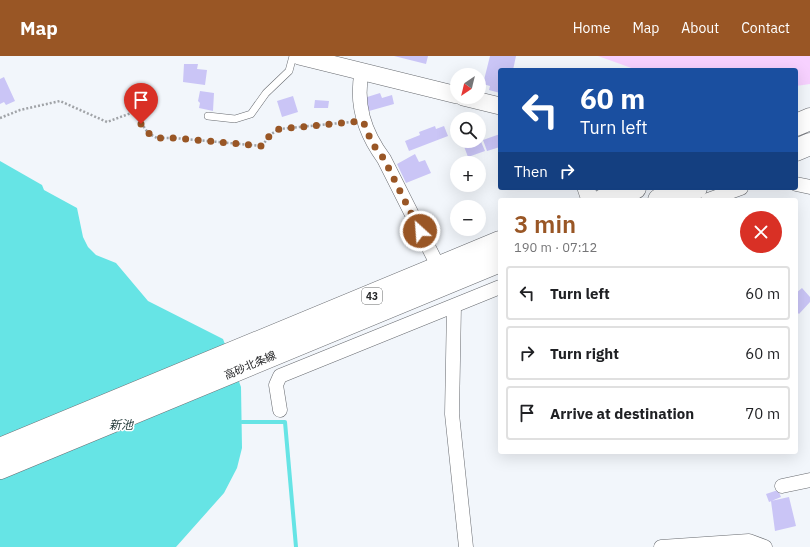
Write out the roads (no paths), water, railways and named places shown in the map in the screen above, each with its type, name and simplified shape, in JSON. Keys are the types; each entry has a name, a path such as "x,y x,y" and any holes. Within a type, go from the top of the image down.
{"main road":[{"path":"798,124 810,119"},
{"path":"798,149 810,144"},
{"path":"608,198 630,190"},
{"path":"665,198 690,190"},
{"name":"高砂北条線","path":"0,468 248,357 438,268 498,243"},
{"name":"高砂北条線","path":"0,450 498,262"}],"street":[{"path":"299,56 450,93"},
{"path":"362,71 358,94 363,121 372,143 384,159 438,268"},
{"path":"486,103 498,106"},
{"path":"798,184 810,187"},
{"path":"714,198 736,190"},
{"path":"280,410 276,385 280,376 498,288"},
{"path":"454,306 452,414 466,547"},
{"path":"782,486 810,480"},
{"path":"661,547 749,541 765,547"}],"lane":[{"path":"208,116 235,119 251,114 266,93 289,71 293,56"}],"water":[{"name":"新池","path":"0,161 42,185 44,190 77,208 83,237 88,247 96,255 116,263 148,301 223,339 241,387 242,448 237,468 224,493 176,547 0,547"}],"waterway":[{"path":"242,422 285,422 296,547"}]}
